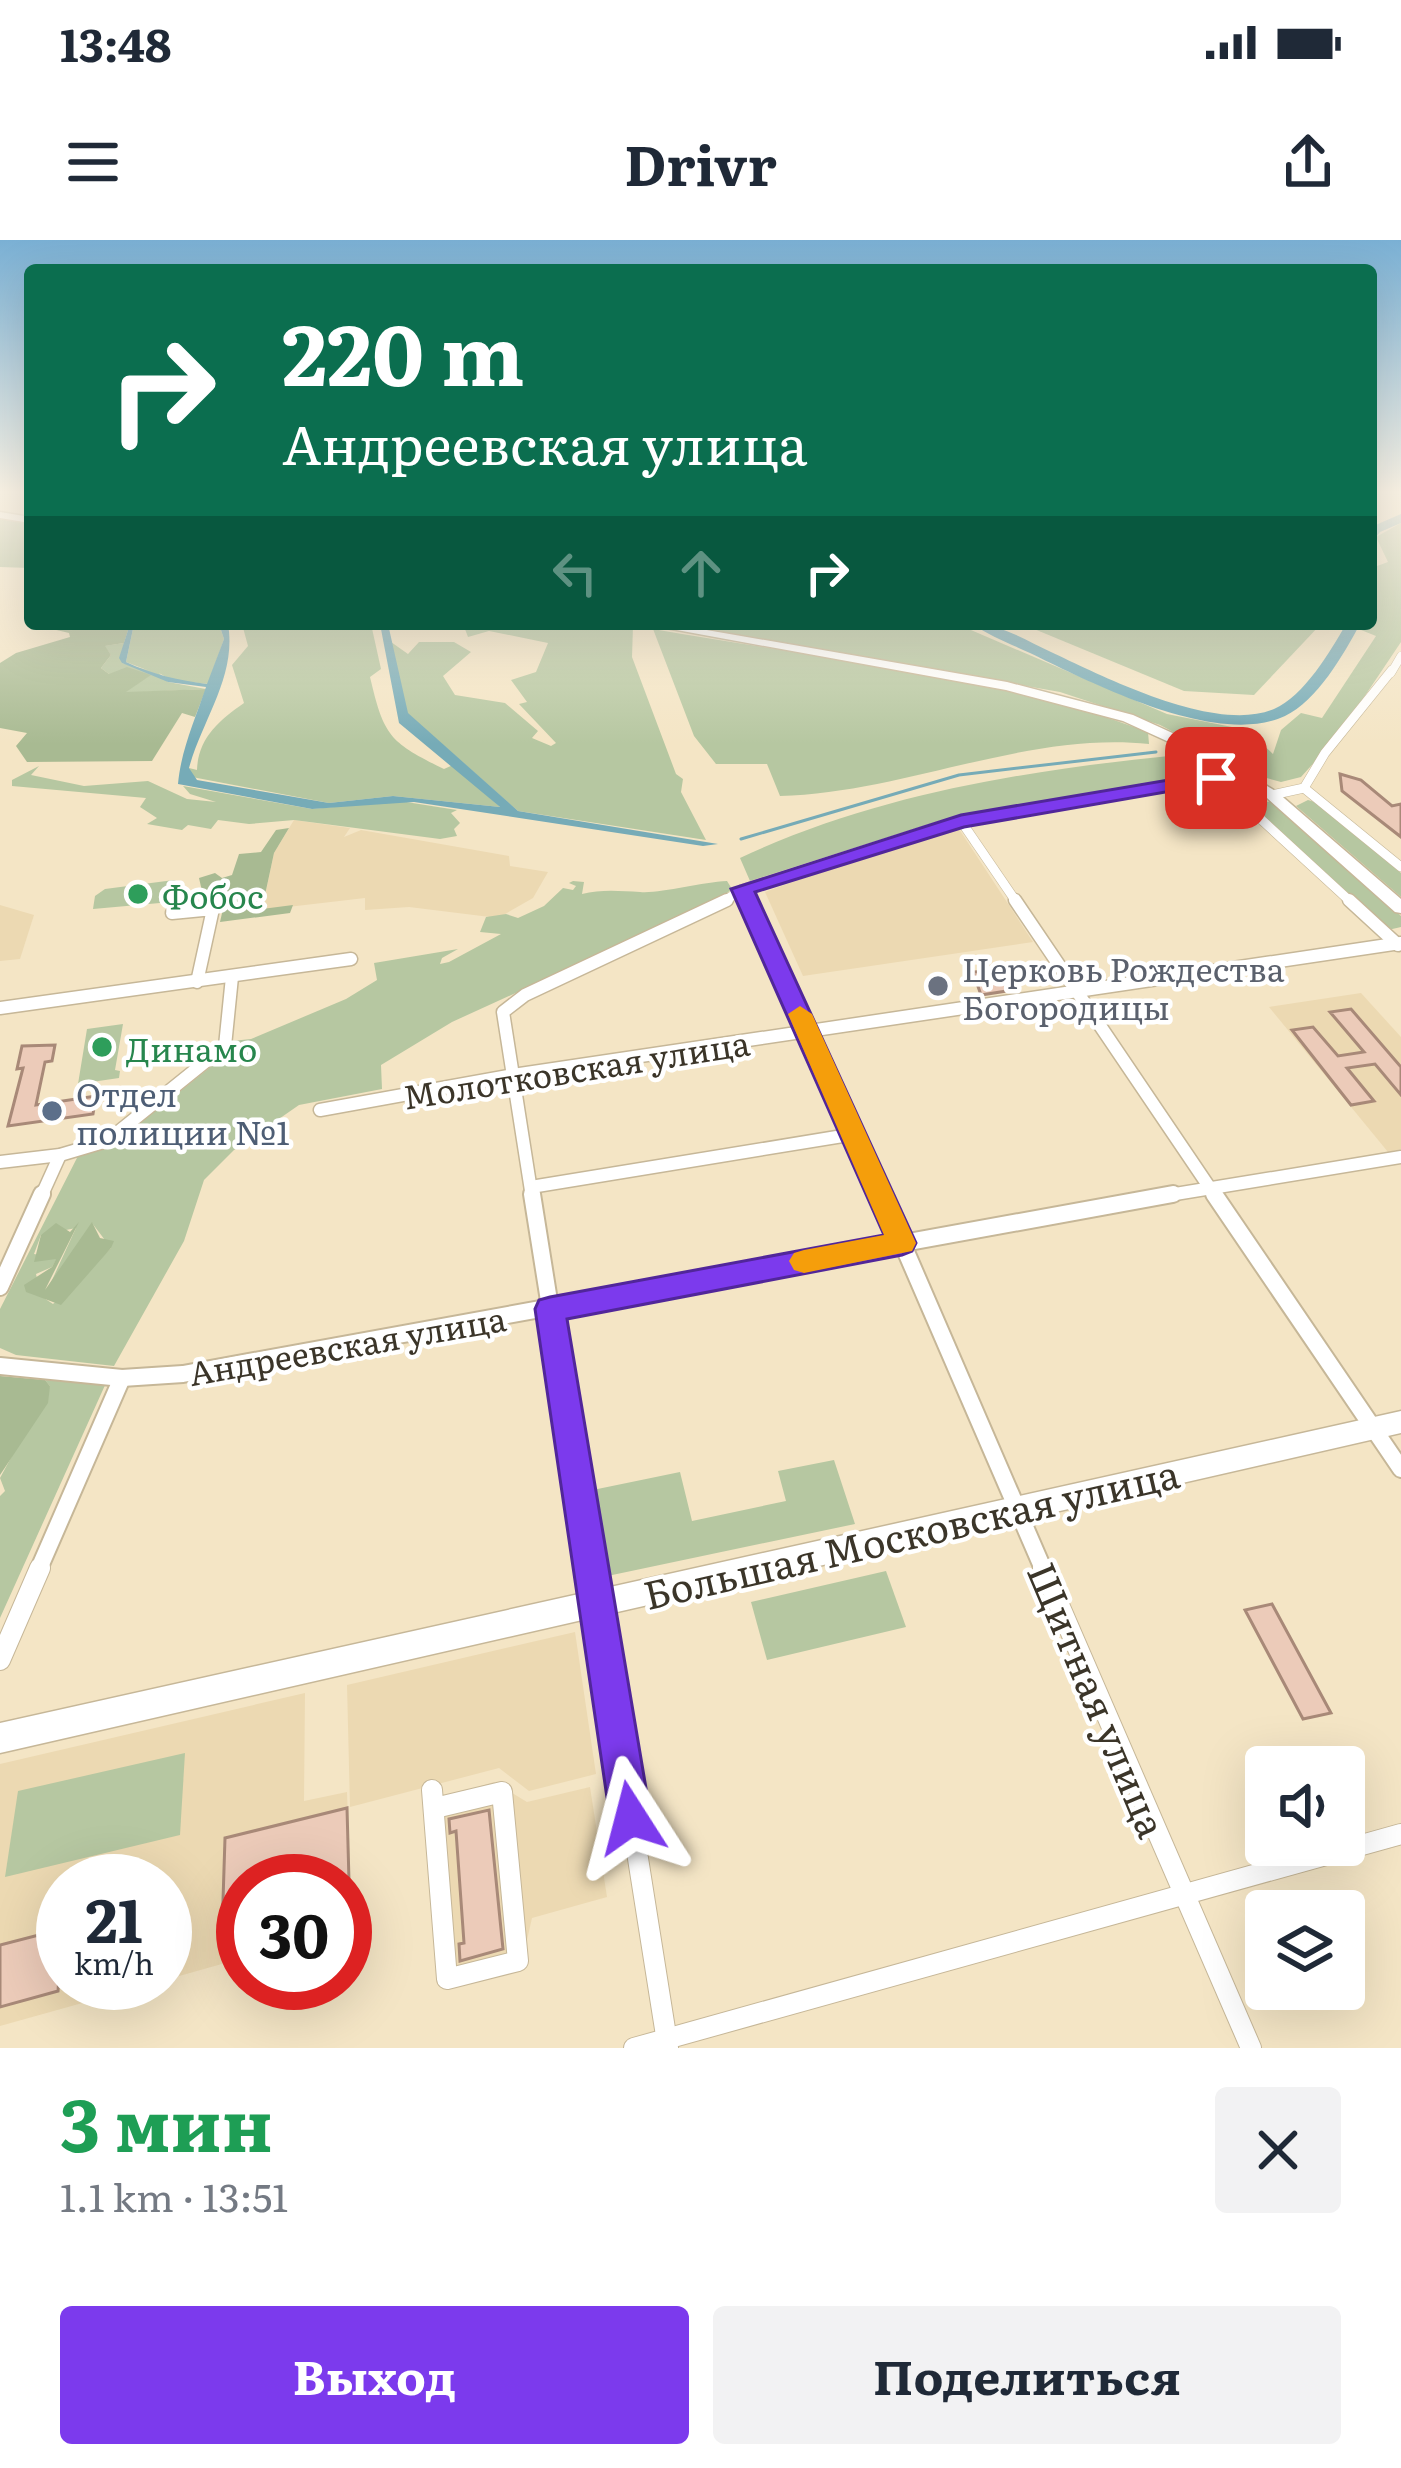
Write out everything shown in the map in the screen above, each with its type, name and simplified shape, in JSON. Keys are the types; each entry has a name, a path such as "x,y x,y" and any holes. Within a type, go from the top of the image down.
{"main road":[{"path":"683,630 1056,697 1154,729 1242,774 1272,795 1401,908"},
{"name":"Большая Московская улица","path":"0,1738 1387,1425"}],"street":[{"path":"1304,788 1315,766 1383,689 1401,656"},
{"path":"667,2043 503,1012 526,995 724,902 742,889 961,821 1242,774"},
{"path":"1216,778 1400,945"},
{"path":"1272,795 1304,788"},
{"path":"1304,788 1401,867"},
{"path":"961,821 1210,1187 1387,1425 1401,1469"},
{"name":"Щитная улица","path":"742,889 855,1134 1251,2048"},
{"path":"172,913 213,909 196,982"},
{"name":"Молотковская улица","path":"320,1110 513,1075 1400,945"},
{"path":"0,1008 351,959"},
{"path":"0,1162 63,1154 127,1129 216,1057 227,1039 232,977"},
{"path":"530,1187 855,1134"},
{"path":"0,1287 63,1154"},
{"name":"Андреевская улица","path":"0,1366 122,1378 183,1373 1210,1187 1401,1157"},
{"path":"0,1660 122,1378"},
{"path":"502,1792 518,1961 446,1978 433,1799 502,1792"},
{"path":"634,2048 667,2043 1401,1834"}],"shaded area":[{"path":"294,820 350,828 344,837 361,830 509,856 510,866 548,872 533,898 498,918 409,907 365,910 365,898 262,910 274,853"},
{"path":"959,829 1033,942 803,976 765,892 929,833"},
{"path":"0,905 34,915 20,959 0,961"},
{"path":"1361,993 1401,1037 1401,1149 1388,1152 1269,1007"},
{"path":"575,1632 596,1774 529,1791 499,1768 350,1807 347,1685"},
{"path":"305,1693 304,1801 347,1792 349,1854 216,1854 216,1966 192,1972 192,1854 36,1854 36,2010 57,2010 0,2026 0,1764"},
{"path":"494,1782 527,1802 590,1787 607,1897 532,1918 522,1962 445,1982 431,1801"}],"green space":[{"path":"1377,575 1401,575 1401,642 1338,736 1301,777 1281,782 1256,775 1160,725 1060,692 709,630 971,630 1167,714 1247,730 1273,754 1281,730 1301,713 1322,718 1376,636 1361,630 1377,630"},
{"path":"56,630 128,630 124,643 105,646 111,655 101,668 109,674 127,667 151,675 126,692 206,689 195,717 182,713 152,761 27,762 16,746 27,733 0,728 0,663 16,653 70,637"},
{"path":"133,630 221,630 224,639 208,684 171,680 159,673 168,682 206,689 123,693 150,675 109,674 101,668 111,655 104,646 124,643 122,663 147,670 126,662"},
{"path":"244,630 372,630 381,669 370,677 392,735 411,752 444,769 453,765 500,807 393,796 329,803 192,777 189,768 197,770 211,732 244,703 232,665 248,646"},
{"path":"465,630 633,630 632,657 676,774 683,779 681,792 706,840 518,811 407,713 391,642 408,654 419,642 454,642 471,652 443,676 455,695 505,703 538,731 532,738 551,746 556,743 519,704 527,702 511,680 536,672 548,643 489,631 468,637"},
{"path":"653,630 904,669 1028,695 1148,732 1149,744 1057,746 873,785 780,796 767,764 716,764 694,736"},
{"path":"1037,630 1315,630 1254,695 1184,691"},
{"path":"1190,756 1209,772 939,821 750,881 740,858 843,818 950,789"},
{"path":"39,766 31,775 84,786 148,781 187,799 216,802 190,794 183,786 312,809 400,801 457,810 451,813 460,823 454,829 457,836 440,839 294,820 249,824 218,820 211,829 188,825 182,830 147,824 157,818 140,807 146,798 12,786 12,780"},
{"path":"1308,800 1318,803 1401,873 1401,897 1296,806"},
{"path":"1255,801 1274,802 1401,916 1401,927 1388,930 1253,806"},
{"path":"289,828 274,853 262,909 293,905 290,913 220,922 225,900 204,900 199,878 232,875 239,854 261,852 276,830"},
{"path":"727,881 732,889 717,901 452,1022 381,1065 382,1089 299,1105 234,1150 204,1180 184,1241 114,1366 16,1355 0,1348 0,1309 79,1154 125,1135 228,1053 232,1041 251,1039 346,999 377,980 374,963 458,949 440,964 449,962 501,934 480,932 486,917 506,914 518,918 544,906 563,888 573,890 576,886 569,883 584,882 582,894 648,892","holes":["92,1223 111,1248 53,1304 41,1296 36,1274 52,1267 57,1258 34,1254 41,1235 76,1228 47,1291"]},
{"name":"Фобос","path":"181,883 180,896 171,902 93,909 95,896 105,889"},
{"name":"Динамо","path":"123,1024 115,1070 120,1071 119,1078 78,1084 87,1029"},
{"path":"79,1222 45,1290 92,1222 100,1238 114,1241 111,1248 61,1305 26,1292 24,1285 52,1267 56,1259 34,1262 41,1235 56,1223 70,1232"},
{"path":"0,1376 45,1380 50,1386 48,1403 0,1475"},
{"path":"45,1380 106,1383 0,1618 0,1496 5,1491 0,1478 50,1386"},
{"path":"834,1460 855,1524 598,1578 583,1492 680,1472 692,1521 786,1501 778,1471"},
{"path":"886,1571 906,1627 767,1660 751,1602"},
{"path":"185,1753 180,1835 101,1854 36,1854 36,1870 5,1877 18,1791"}],"water":[{"path":"128,630 133,630 126,662 207,684 224,639 221,630 228,630 223,680 189,768 197,780 329,803 393,796 500,807 399,723 381,630 389,630 408,713 518,811 718,844 703,846 414,802 312,809 178,784 206,687 168,682 122,663 119,658"}],"building":[{"path":"1340,774 1361,780 1392,806 1401,804 1401,837 1342,791"},
{"path":"1006,971 1013,990 981,995 973,972"},
{"path":"1351,1009 1401,1067 1401,1095 1375,1064 1347,1068 1374,1101 1351,1105 1292,1030 1313,1027 1338,1056 1364,1052 1330,1012"},
{"path":"55,1045 52,1061 45,1062 36,1105 96,1096 93,1114 8,1126 23,1068 17,1069 22,1046"},
{"path":"1272,1604 1331,1713 1303,1719 1245,1610"},
{"path":"347,1808 348,1854 224,1854 225,1838"},
{"path":"489,1810 503,1949 460,1961 459,1944 464,1943 456,1831 450,1833 449,1819"},
{"path":"36,1936 36,1997 0,2007 0,1945"}],"waterway":[{"path":"993,630 1170,706 1247,720 1277,714 1297,699 1349,630"},
{"path":"741,839 959,775 1156,752"}],"slow traffic":[{"path":"800,1014 902,1243 804,1261"}],"place":[{"name":"Фобос","path":"138,894"},
{"name":"Церковь Рождества Богородицы","path":"938,986"},
{"name":"Динамо","path":"102,1047"},
{"name":"Отдел полиции №1","path":"52,1111"}],"route":[{"path":"631,1818 550,1309 902,1243 742,889 961,821 1216,778"}]}
